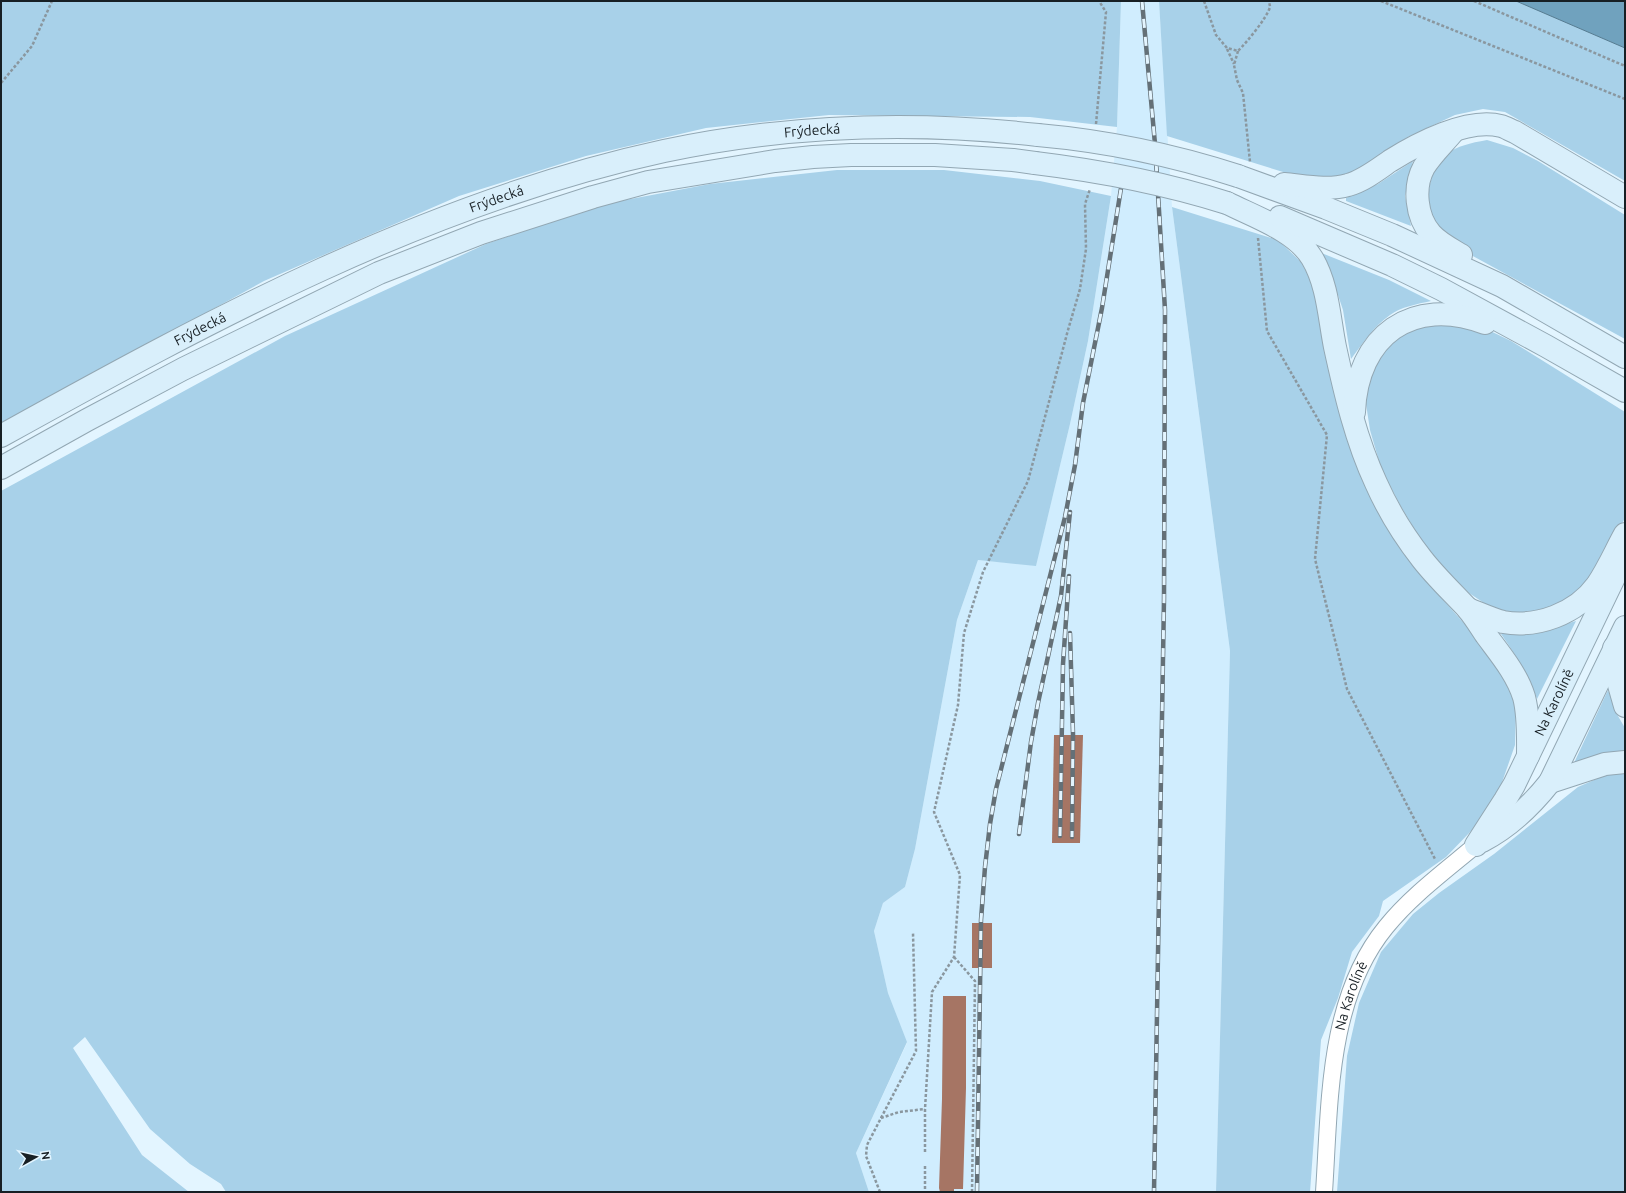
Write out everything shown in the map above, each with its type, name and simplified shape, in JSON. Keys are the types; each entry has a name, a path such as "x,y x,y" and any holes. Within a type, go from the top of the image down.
{"main road":[{"path":"1247,175 1308,187 1342,187 1364,178 1418,144 1454,131 1480,125 1500,126 1507,128 1625,197"},
{"name":"Frýdecká","path":"1,436 76,395 268,295 367,250 468,209 583,172 665,151 707,143 773,134 847,127 940,127 986,129 1124,146 1247,175"},
{"path":"1454,131 1428,162 1421,174 1418,190 1419,211 1424,224 1431,235 1475,265 1502,286"},
{"name":"Frýdecká","path":"1,468 87,420 184,369 379,272 481,233 593,197 648,182 768,162 813,157 851,155 935,155 1013,160 1127,176 1179,189 1236,206"},
{"path":"1247,175 1392,235 1502,286 1625,357"},
{"path":"1236,206 1280,216 1392,265 1441,289 1546,346 1620,389"},
{"path":"1236,206 1294,238 1306,249 1314,262 1326,296 1341,372 1356,426 1375,481 1401,530 1434,574 1468,609 1506,662 1521,688 1526,710 1528,756"},
{"path":"1356,426 1354,411 1358,387 1368,358 1375,347 1389,332 1410,319 1434,314 1458,315 1475,319 1515,336 1546,346"},
{"path":"1468,609 1493,619 1513,623 1534,622 1562,613 1581,601 1598,584 1625,534"},
{"name":"Na Karolíně","path":"1476,845 1505,800 1528,756 1625,556"},
{"name":"Na Karolíně","path":"1476,845 1499,832 1516,818 1539,796 1550,782 1625,627"},
{"path":"1614,648 1619,685 1625,706"},
{"path":"1550,782 1605,764 1625,762"}],"street":[{"name":"Na Karolíně","path":"1324,1192 1334,1054 1351,989 1367,955 1386,926 1412,899 1476,845"}],"path":[{"path":"1,83 32,46 52,1"},
{"path":"1096,127 1106,12 1099,1"},
{"path":"1204,1 1216,35 1227,48 1234,65 1237,80 1243,93 1247,175"},
{"path":"1234,65 1238,51 1263,20 1270,7 1269,1"},
{"path":"1380,1 1625,99"},
{"path":"1474,1 1625,66"},
{"path":"1227,48 1238,51"},
{"path":"925,1152 925,1108 932,992 954,957 960,875 934,812 958,704 964,633 983,572 1028,481 1080,289 1086,249 1085,204 1092,183"},
{"path":"1257,232 1267,331 1327,435 1315,560 1347,689 1442,873"},
{"path":"880,1192 866,1156 867,1145 916,1051 913,933"},
{"path":"954,957 975,981 972,1192"},
{"path":"881,1118 899,1112 925,1108"},
{"path":"925,1166 925,1192"}],"shaded area":[{"path":"1,1 1121,1 1117,127 1030,117 829,115 706,128 586,156 459,196 264,281 1,425"},
{"path":"1121,1 1159,1 1172,207 1230,651 1216,1192 869,1192 856,1153 907,1043 888,993 874,931 883,903 905,887 915,849 957,620 978,560 1036,565 1070,424 1088,341 1111,196 1117,127"},
{"path":"1159,1 1516,1 1625,48 1625,181 1505,112 1483,109 1455,115 1408,137 1367,168 1331,181 1293,175 1167,136"},
{"path":"1516,1 1625,1 1625,48"},
{"path":"1487,140 1513,148 1538,161 1625,215 1625,339 1449,243 1436,226 1429,209 1428,193 1436,167 1448,153 1455,149 1464,145"},
{"path":"1413,161 1405,196 1411,226 1346,201 1346,198 1378,184"},
{"path":"837,170 944,170 1040,181 1111,196 1088,341 1036,566 978,560 957,620 915,849 905,887 883,903 874,931 888,993 907,1042 856,1153 869,1192 226,1192 221,1184 190,1164 150,1129 85,1037 73,1048 142,1155 189,1192 1,1192 1,491 285,336 486,244 599,205 710,184"},
{"path":"1172,207 1278,240 1301,262 1316,291 1377,509 1427,582 1480,641 1505,675 1516,707 1515,745 1499,791 1472,830 1446,857 1383,901 1379,916 1352,952 1338,998 1321,1040 1310,1192 1216,1192 1230,651"},
{"path":"1319,252 1389,280 1431,301 1404,308 1394,312 1384,319 1364,341 1351,359 1343,310"},
{"path":"1424,322 1480,326 1511,341 1625,412 1625,518 1591,582 1576,598 1533,614 1509,613 1490,607 1469,593 1444,568 1421,540 1400,505 1381,468 1370,430 1366,404 1368,380 1374,360 1396,337"},
{"path":"1576,621 1537,699 1521,665 1501,634 1539,630"},
{"path":"1608,690 1618,716 1625,728 1625,751 1596,756 1574,763"},
{"path":"1608,774 1625,774 1625,1192 1337,1192 1347,1056 1359,1003 1381,952 1413,914 1439,893 1494,854 1578,787"}],"building":[{"path":"1054,735 1083,735 1080,843 1052,843"},
{"path":"972,923 992,923 992,968 972,968"},
{"path":"943,996 966,996 966,1088 963,1189 954,1189 954,1192 940,1192 939,1188"}],"railway":[{"path":"1142,1 1155,144 1165,310 1164,599 1154,1192"},
{"path":"977,1192 981,920 990,824 996,789 1065,517 1075,465 1083,403 1102,308 1122,182"},
{"path":"1019,834 1031,742 1061,596 1070,512"},
{"path":"1060,836 1063,664 1069,576"},
{"path":"1070,633 1073,734 1072,837"}]}
